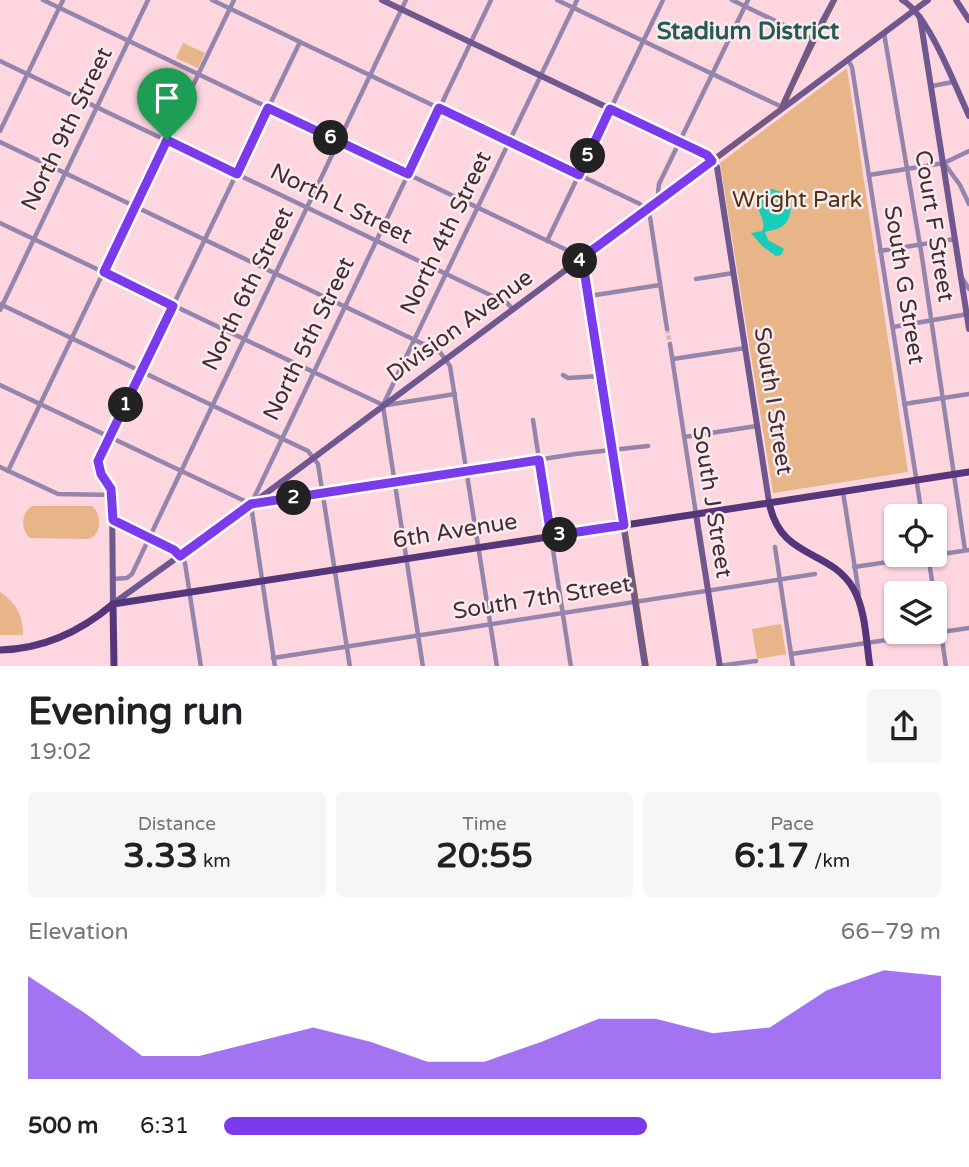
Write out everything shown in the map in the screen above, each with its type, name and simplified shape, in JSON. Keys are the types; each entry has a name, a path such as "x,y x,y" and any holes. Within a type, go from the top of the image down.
{"main road":[{"path":"382,0 707,155 712,161"},
{"path":"782,107 805,79 813,39 834,0"},
{"path":"902,0 915,9 920,17 969,116"},
{"name":"Division Avenue","path":"113,604 712,161 782,107 805,79 848,60 928,0"},
{"path":"956,0 969,20"},
{"path":"810,48 828,18 829,11"},
{"path":"920,17 969,329"},
{"path":"928,62 933,41"},
{"name":"South I Street","path":"712,161 717,167 774,522 784,536 846,579 856,593 861,608"},
{"path":"579,260 583,266 588,296 645,666"},
{"name":"6th Avenue","path":"113,604 969,472"},
{"path":"101,474 112,495 114,666"},
{"name":"South J Street","path":"696,514 719,666"},
{"path":"0,650 47,643 76,631 113,604"},
{"path":"861,608 870,666"},
{"path":"92,621 106,622 113,628"}],"street":[{"path":"43,0 573,253 579,260"},
{"path":"0,131 63,0"},
{"name":"North 9th Street","path":"1,306 148,0"},
{"path":"212,0 638,203 650,217 667,329"},
{"path":"8,471 234,0"},
{"name":"North 6th Street","path":"112,579 127,578 132,574 406,0"},
{"name":"North 5th Street","path":"251,504 491,0"},
{"path":"557,0 782,107"},
{"name":"North 4th Street","path":"383,405 577,0"},
{"path":"547,241 663,0"},
{"path":"732,0 813,39"},
{"path":"661,199 657,188 748,0"},
{"name":"Court F Street","path":"884,33 908,168 967,550"},
{"path":"101,474 98,461 300,42"},
{"name":"South G Street","path":"848,60 852,67 920,504"},
{"name":"North L Street","path":"0,61 507,303 513,309"},
{"path":"932,86 953,82"},
{"path":"0,142 440,352 450,366 497,666"},
{"path":"869,175 944,163 969,151"},
{"path":"944,163 960,185 969,204"},
{"path":"0,223 383,405 455,394"},
{"path":"880,251 955,239"},
{"path":"696,279 734,273"},
{"path":"961,277 969,289"},
{"path":"588,296 660,285"},
{"path":"1,306 282,438 313,457 318,464 350,666"},
{"path":"893,327 968,314"},
{"name":"South J Street","path":"670,344 696,514"},
{"path":"673,359 744,348"},
{"path":"563,375 568,378 600,376"},
{"path":"0,385 251,504 648,446"},
{"path":"904,404 969,394"},
{"path":"383,405 423,666"},
{"path":"533,420 571,666"},
{"path":"684,438 757,426"},
{"path":"0,467 58,494 112,495"},
{"path":"843,491 861,608"},
{"path":"251,504 275,666"},
{"path":"113,520 174,550 185,563 201,666"},
{"path":"775,547 793,666"},
{"path":"947,553 967,550"},
{"path":"854,567 884,562"},
{"name":"South 7th Street","path":"273,658 815,573"},
{"path":"947,631 969,628"},
{"path":"791,654 884,641"},
{"path":"943,644 946,666"},
{"path":"719,666 756,661"}],"green space":[{"path":"183,43 205,53 198,68 176,58"},
{"name":"Wright Park","path":"847,68 908,472 773,493 720,163"},
{"path":"33,506 92,506 98,514 98,528 89,539 30,538 23,521 26,512"},
{"path":"0,592 18,610 23,635 0,635"},
{"path":"781,624 786,654 757,659 752,629"}],"shaded area":[{"path":"773,189 782,192 791,206 790,216 785,224 765,232 768,240 784,249 781,255 776,256 762,246 751,233 762,231 762,219 756,201 758,196"}],"tunnel":[{"path":"667,329 670,344"}],"tram line":[{"path":"648,666 586,267 592,253 777,113 788,97 836,0"}],"district":[{"name":"Stadium District","path":"748,31"}],"route":[{"path":"268,108 408,174 439,108 579,175 610,109 707,155 712,161 579,260 584,270 624,525 551,536 539,460 251,504 180,556 174,550 113,520 111,489 101,474 98,461 173,306 104,272 167,140 237,174 268,108"}]}
